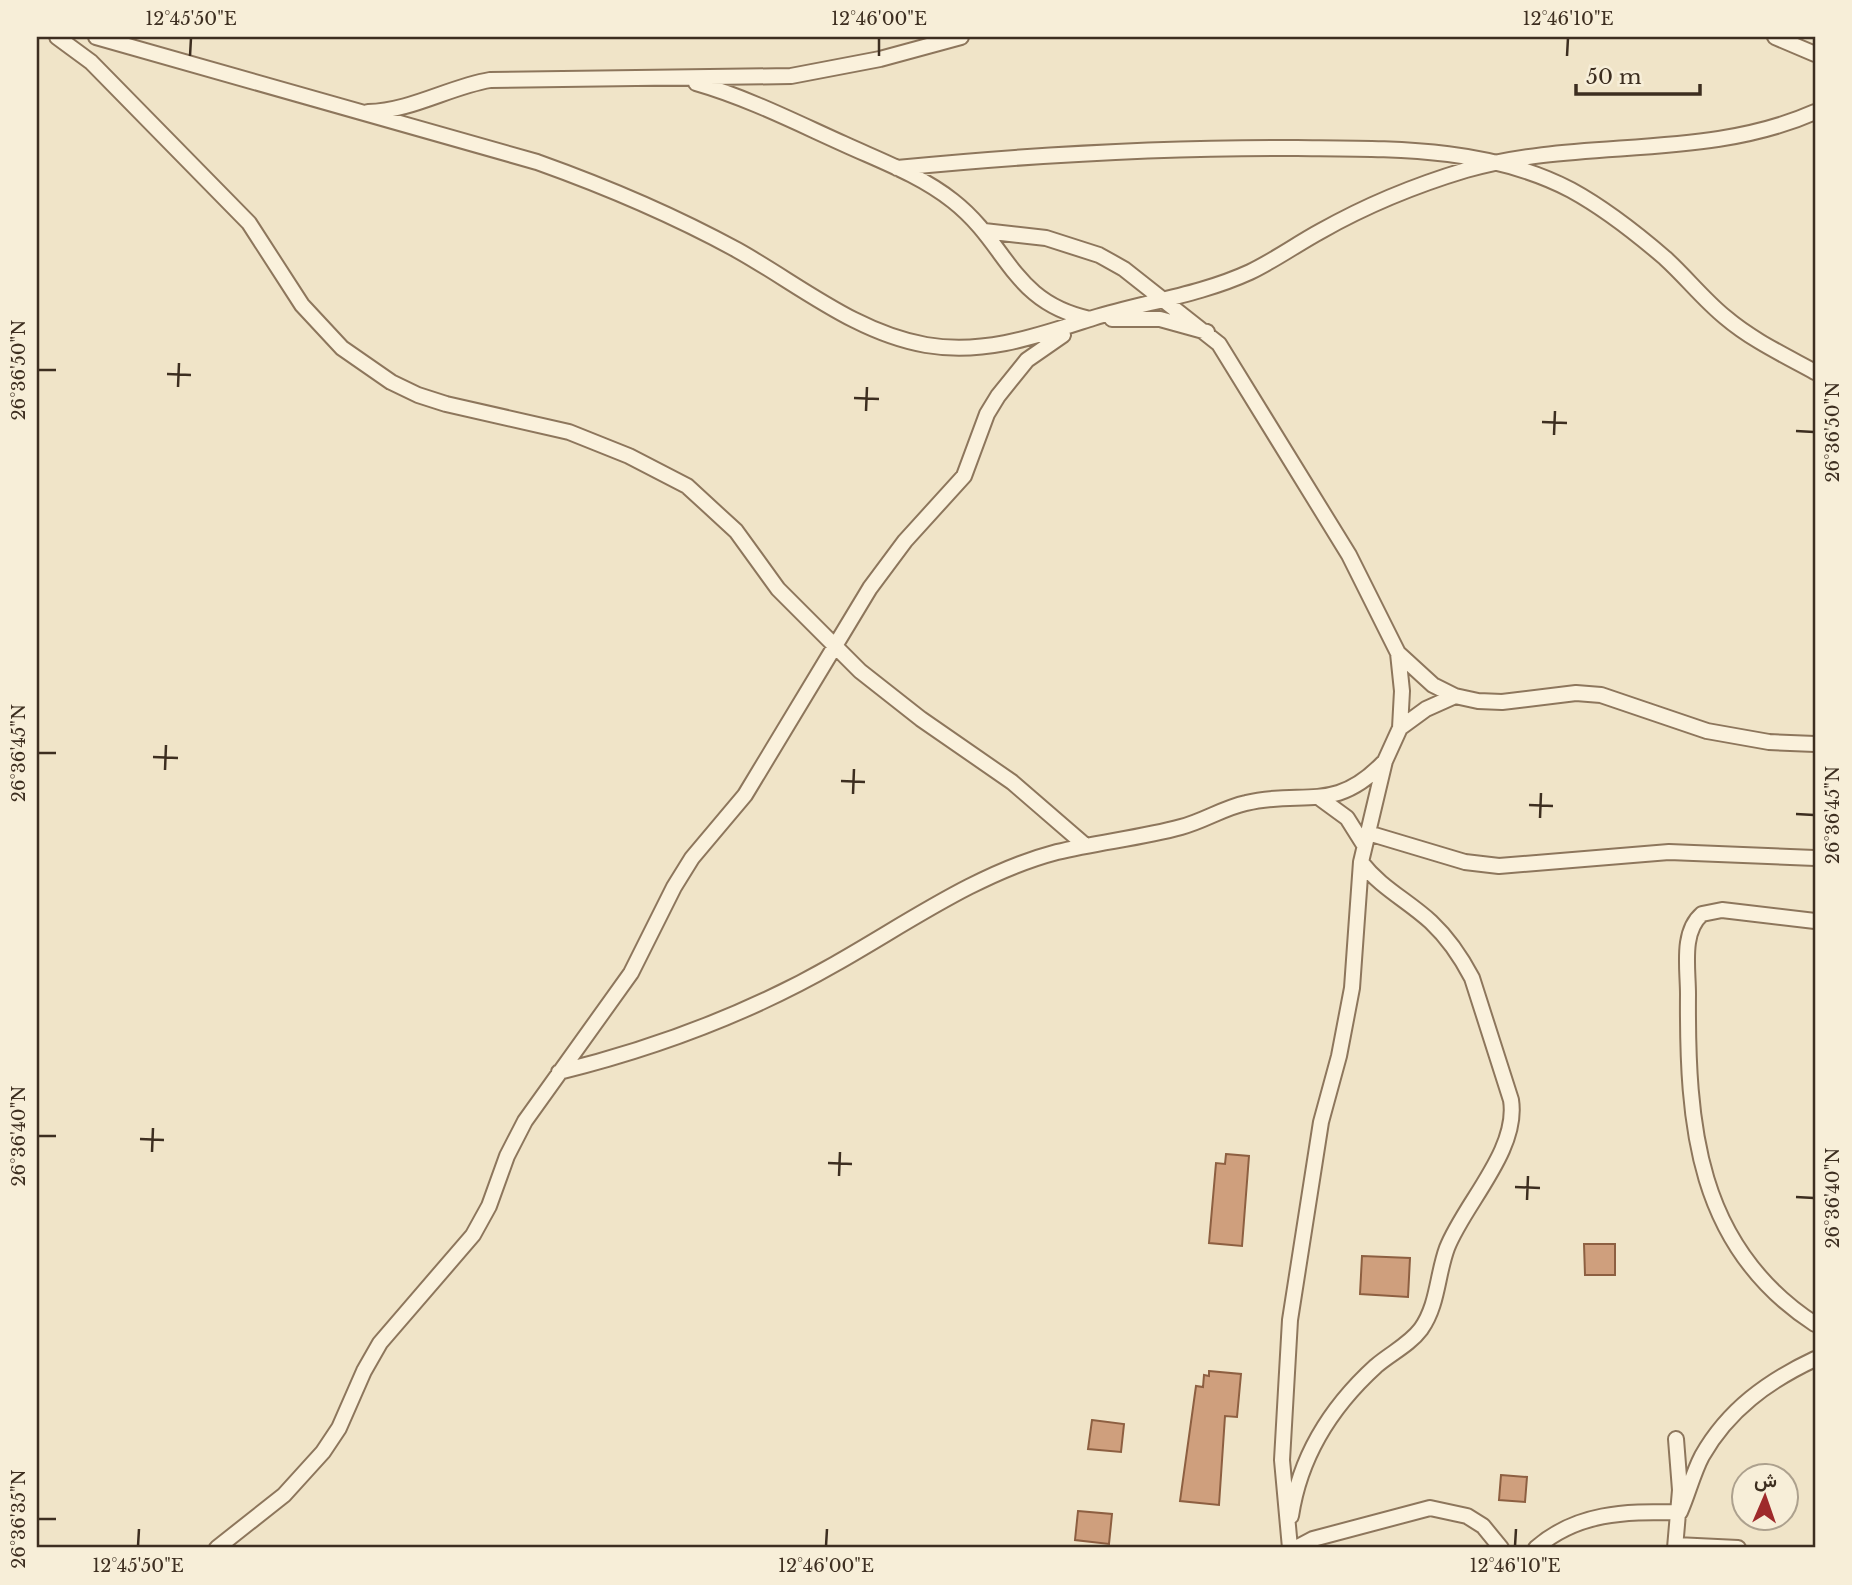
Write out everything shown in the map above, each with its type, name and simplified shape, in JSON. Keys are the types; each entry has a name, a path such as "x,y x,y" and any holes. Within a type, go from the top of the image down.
{"street":[{"path":"57,37 98,69 249,223 302,305 350,354 391,382 418,395 569,432 629,456 687,486 736,531 778,589 834,647 890,696 1012,782 1086,846"},
{"path":"96,37 537,162 628,197 716,239 854,320 910,342 950,348 1019,342 1249,272 1378,202 1436,180 1496,163 1580,149 1711,142 1775,127 1815,111"},
{"path":"353,112 394,109 452,88 490,80 791,76 880,59 961,37"},
{"path":"1775,37 1815,54"},
{"path":"674,77 746,100 897,168 953,201 984,231 1037,299 1065,314 1090,319 1160,319 1207,332"},
{"path":"897,168 1061,154 1196,147 1385,149 1453,155 1496,163 1552,181 1592,203 1665,259 1728,320 1763,344 1815,372"},
{"path":"984,231 1045,238 1082,248 1124,269 1207,332 1234,364 1327,517 1398,653 1424,678 1455,696 1502,702 1576,693 1601,695 1707,732 1815,747"},
{"path":"217,1548 284,1496 323,1452 339,1428 364,1371 380,1343 464,1248 478,1228 515,1138 631,973 674,887 692,858 744,795 887,564 964,476 987,414 1011,379 1046,345 1066,333 1112,319"},
{"path":"1291,1547 1282,1460 1290,1320 1321,1122 1339,1056 1350,999 1361,862 1385,761 1400,728 1402,691 1398,653"},
{"path":"1400,728 1426,709 1455,696"},
{"path":"559,1072 657,1044 748,1009 1002,871 1029,860 1179,828 1248,802 1321,799 1357,786 1385,761"},
{"path":"1321,799 1347,818 1366,839 1465,862 1499,866 1669,852 1815,858"},
{"path":"1291,1547 1293,1503 1313,1445 1335,1411 1363,1378 1422,1328 1436,1297 1452,1237 1482,1188 1512,1119 1511,1100 1472,978 1464,962 1430,921 1391,894 1361,862"},
{"path":"1815,921 1722,910 1702,914 1690,930 1688,1006 1696,1138 1708,1189 1730,1237 1745,1259 1781,1299 1815,1324"},
{"path":"1680,1512 1701,1458 1738,1409 1761,1388 1815,1359"},
{"path":"1676,1439 1680,1512 1675,1546 1738,1548"},
{"path":"1291,1547 1430,1508 1467,1516 1483,1526 1501,1548"},
{"path":"1536,1548 1564,1529 1609,1513 1680,1512"}],"building":[{"path":"1226,1154 1249,1156 1242,1246 1209,1243 1216,1163 1225,1164"},
{"path":"1584,1244 1615,1244 1615,1275 1585,1275"},
{"path":"1362,1256 1410,1258 1408,1297 1360,1294"},
{"path":"1209,1371 1241,1374 1237,1417 1225,1416 1219,1505 1180,1501 1196,1386 1203,1387 1204,1375 1209,1376"},
{"path":"1092,1420 1124,1424 1121,1452 1088,1449"},
{"path":"1501,1475 1527,1477 1525,1502 1499,1500"},
{"path":"1078,1511 1112,1514 1109,1544 1075,1540"}]}
